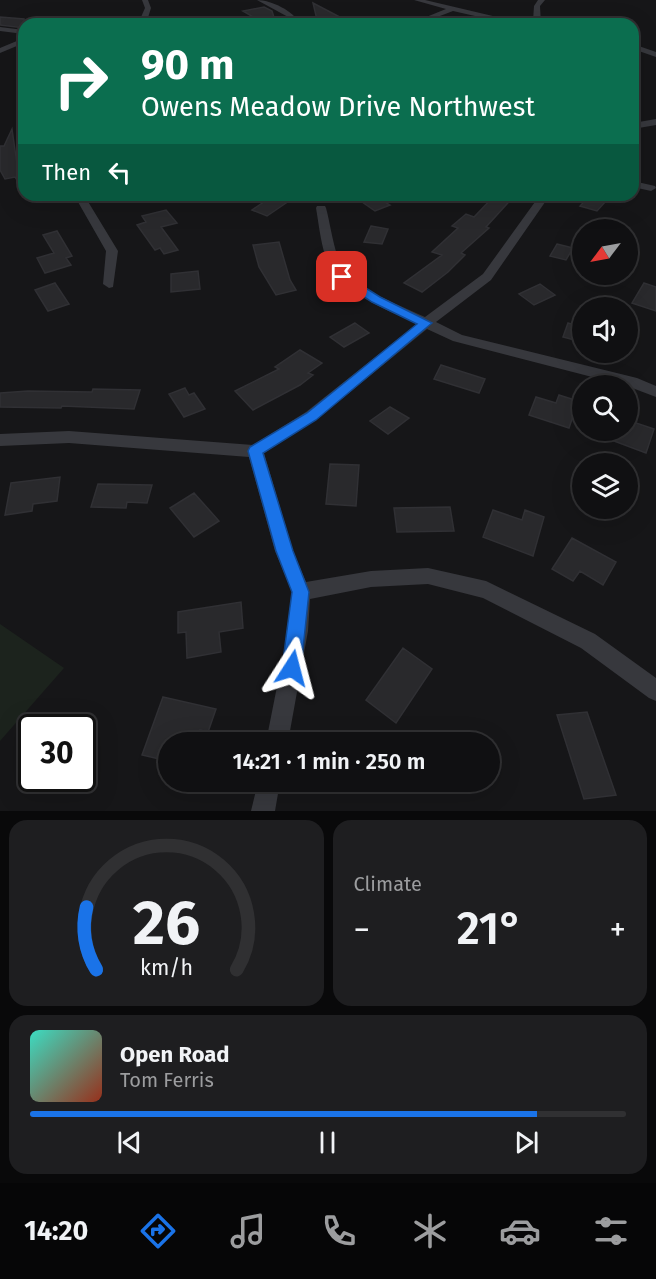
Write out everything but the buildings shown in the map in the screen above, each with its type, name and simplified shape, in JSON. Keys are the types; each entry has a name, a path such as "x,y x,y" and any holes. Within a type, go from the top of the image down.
{"street":[{"path":"144,18 148,8 145,0"},
{"path":"260,0 293,18"},
{"path":"417,0 492,18"},
{"path":"536,18 537,6 543,0"},
{"path":"428,18 451,9"},
{"path":"0,28 18,31"},
{"path":"0,51 18,43"},
{"path":"639,44 645,43"},
{"path":"639,48 656,55"},
{"path":"639,125 656,122"},
{"path":"639,185 651,188"},
{"path":"83,201 112,251 109,284"},
{"path":"0,440 92,438 255,451 311,416 487,277 541,201"},
{"path":"321,208 333,261 342,277 376,299 458,338 632,382 656,392"},
{"path":"255,451 285,551 301,592 298,631 279,732"},
{"path":"301,592 371,579 428,576 486,590 588,641 656,691"},
{"path":"263,811 267,792"}],"shaded area":[{"path":"0,624 64,668 24,714 18,714 18,720 0,741"}],"route":[{"path":"292,668 301,592 285,551 255,451 311,416 426,323 376,299 342,277"}]}
